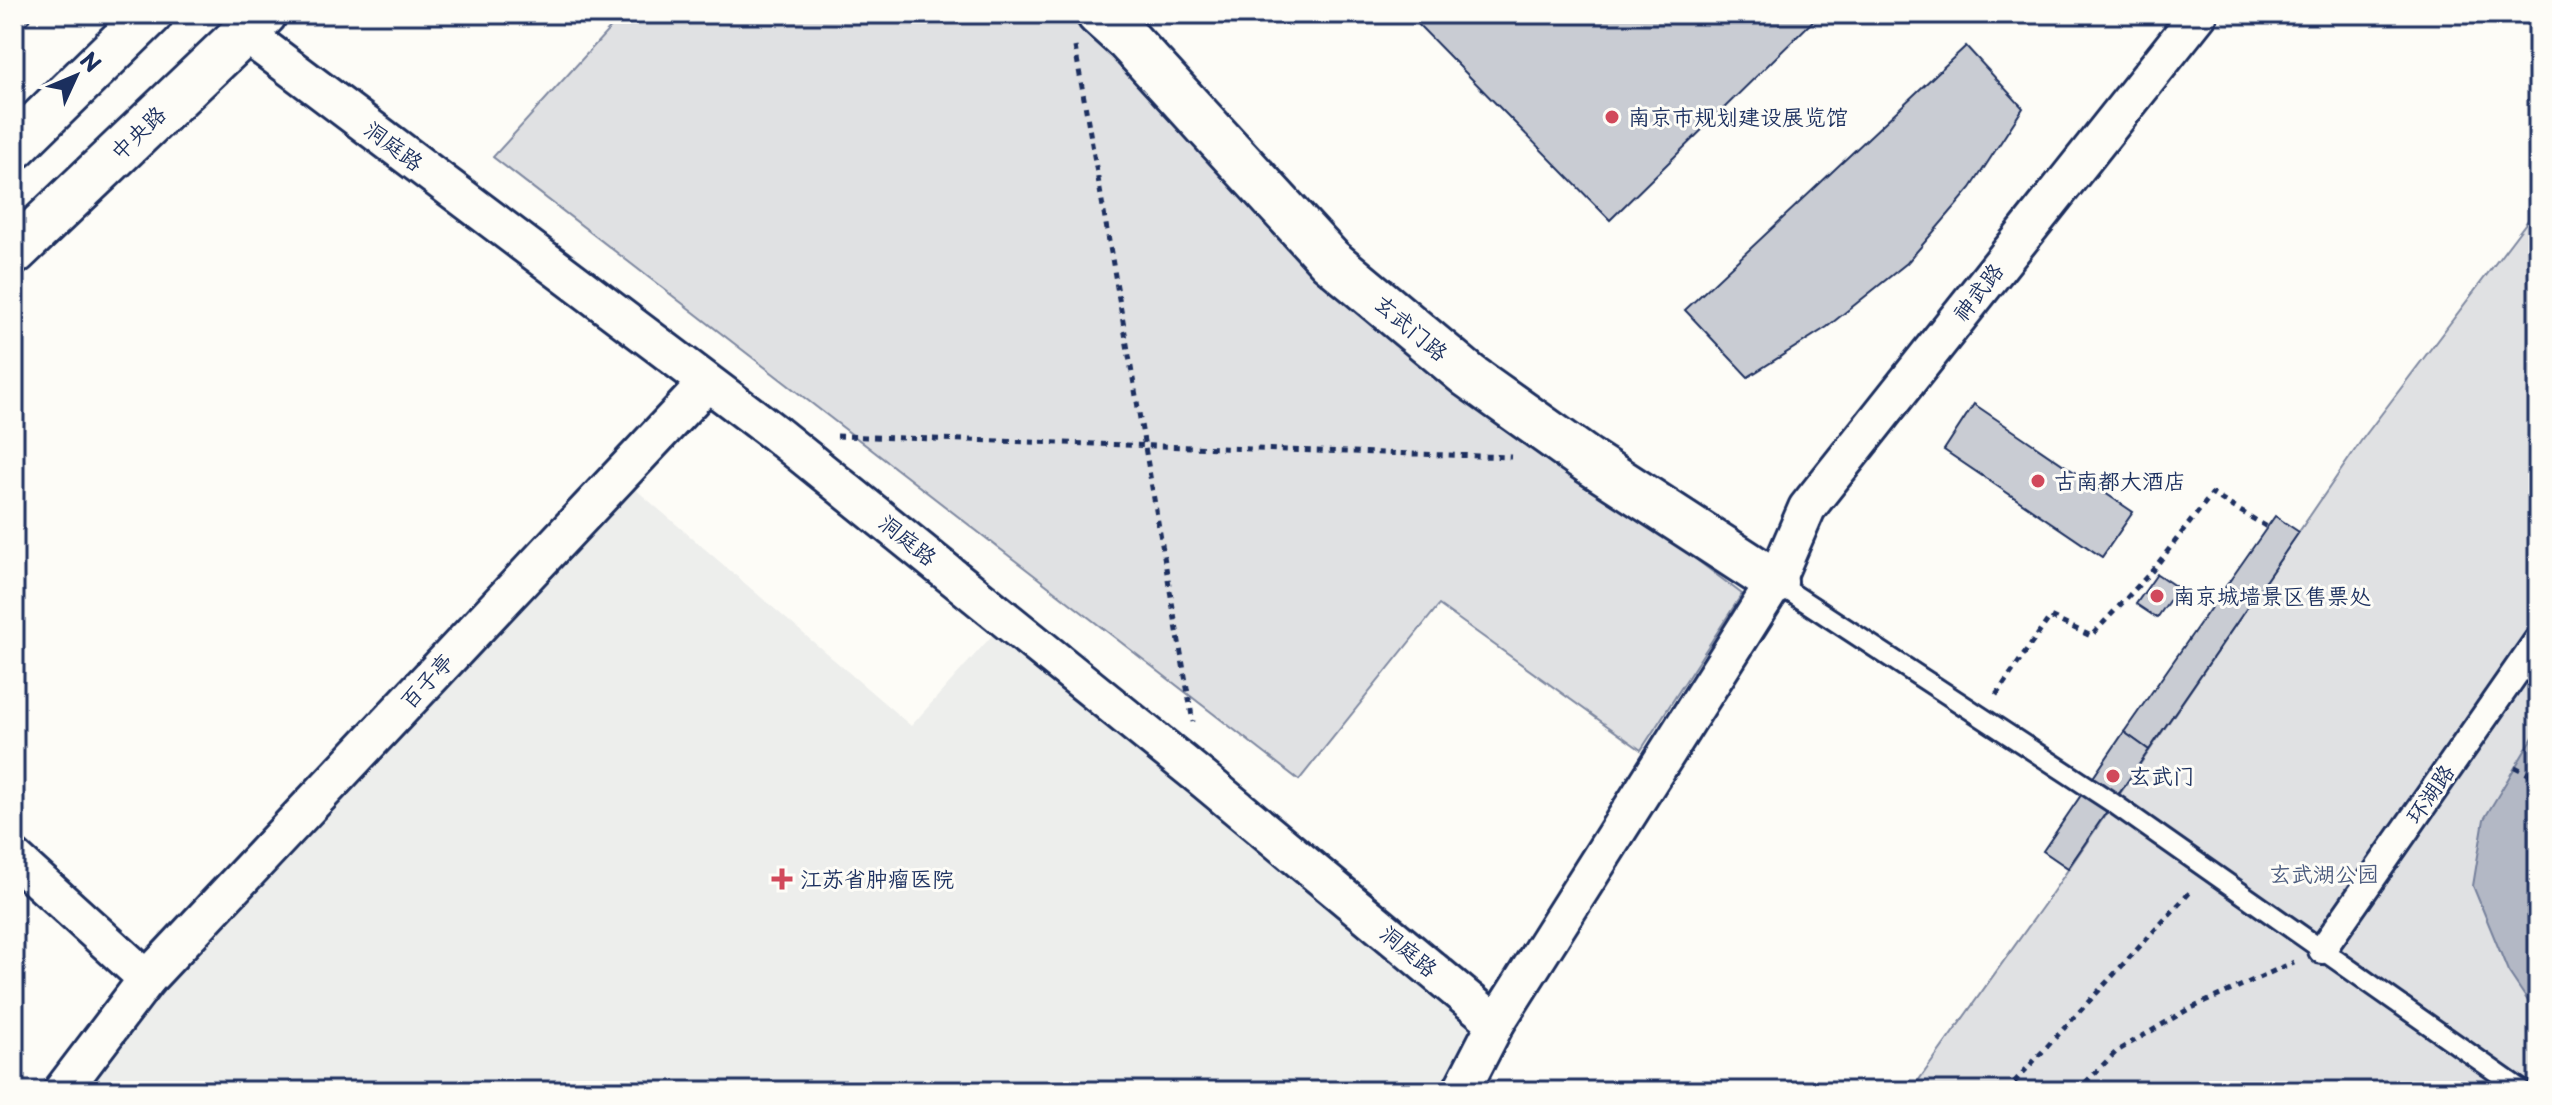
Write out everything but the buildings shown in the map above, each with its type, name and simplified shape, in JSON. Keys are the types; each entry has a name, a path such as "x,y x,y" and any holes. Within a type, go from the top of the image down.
{"street":[{"path":"14,147 150,14"},
{"name":"神武路","path":"1496,1023 1775,582 1807,508 2199,14"},
{"name":"中央路","path":"14,252 253,23"},
{"name":"洞庭路","path":"253,23 707,383 776,434 1203,779 1496,1023"},
{"name":"玄武门路","path":"1087,29 1129,41 1330,260 1469,376 1587,460 1775,582"},
{"name":"百子亭","path":"62,1091 147,979 707,383"},
{"name":"环湖路","path":"2322,950 2538,640"},
{"path":"14,858 147,979"},
{"path":"1461,1091 1496,1023"}],"lane":[{"path":"1775,582 1981,716 2523,1091"}],"path":[{"path":"1087,29 1144,445 1203,779"},
{"path":"776,434 1524,458"},
{"path":"1981,716 2050,617 2091,636 2152,571 2212,494 2267,527"},
{"path":"2515,767 2538,779"},
{"path":"2006,1091 2209,872"},
{"path":"2077,1091 2117,1051 2187,1010 2322,950"}],"shaded area":[{"name":"江苏省肿瘤医院","path":"620,476 911,726 1006,620 1496,1023 1461,1091 62,1091"},
{"path":"2538,729 2538,1016 2508,971 2473,886 2484,819"}],"green space":[{"path":"623,14 1066,14 1090,31 1323,278 1742,594 1641,750 1439,605 1299,780 493,157"},
{"name":"玄武湖公园","path":"2538,207 2538,1091 1911,1091 2048,899 2361,441"}],"place":[{"name":"南京市规划建设展览馆","path":"1612,117"},
{"name":"古南都大酒店","path":"2038,481"},
{"name":"南京城墙景区售票处","path":"2157,596"},
{"name":"玄武门","path":"2113,776"},
{"name":"江苏省肿瘤医院","path":"782,879"}]}
